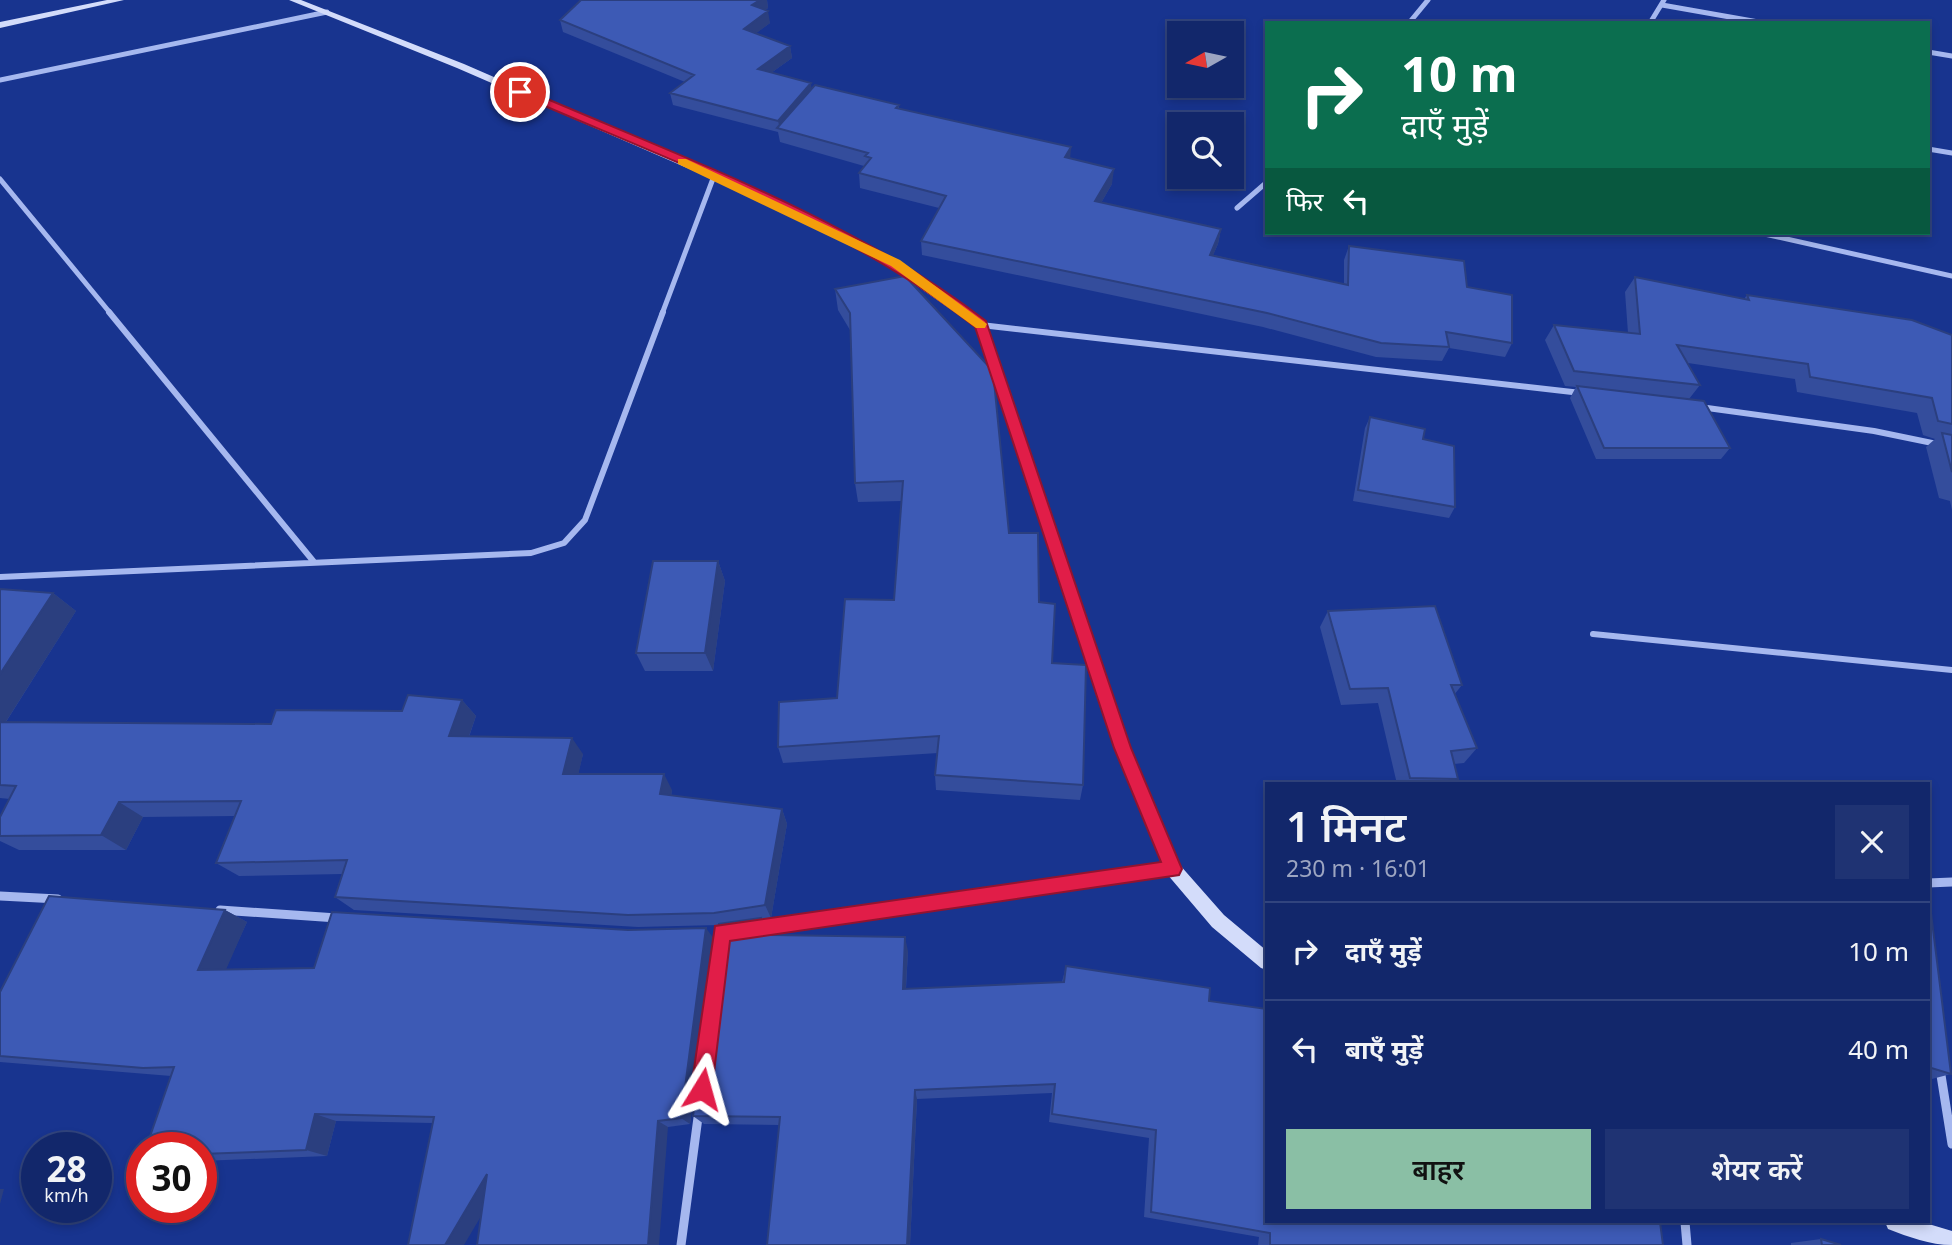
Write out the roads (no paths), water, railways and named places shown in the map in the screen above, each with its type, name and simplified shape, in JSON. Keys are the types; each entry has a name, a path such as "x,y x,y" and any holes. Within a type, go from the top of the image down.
{"street":[{"path":"0,25 120,0"},
{"path":"293,0 714,176 895,263 981,325 1588,394"},
{"path":"1411,21 1428,0"},
{"path":"1651,21 1663,2 1754,21"},
{"path":"0,80 327,12"},
{"path":"1930,52 1952,56"},
{"path":"1930,149 1952,153"},
{"path":"0,577 531,552 557,546 576,533 585,520 714,176"},
{"path":"0,179 314,562"},
{"path":"1237,208 1265,183"},
{"path":"1769,235 1952,276"},
{"path":"981,325 1123,748 1173,869 1218,921 1265,960"},
{"path":"1685,405 1874,431 1952,447"},
{"path":"1593,634 1952,670"},
{"path":"749,929 1173,869"},
{"path":"1930,883 1952,882"},
{"path":"0,896 70,900"},
{"path":"209,909 348,919"},
{"path":"1937,1054 1952,1144"},
{"path":"681,1245 701,1096"},
{"path":"1685,1223 1687,1245"},
{"path":"1898,1223 1952,1241"}]}
